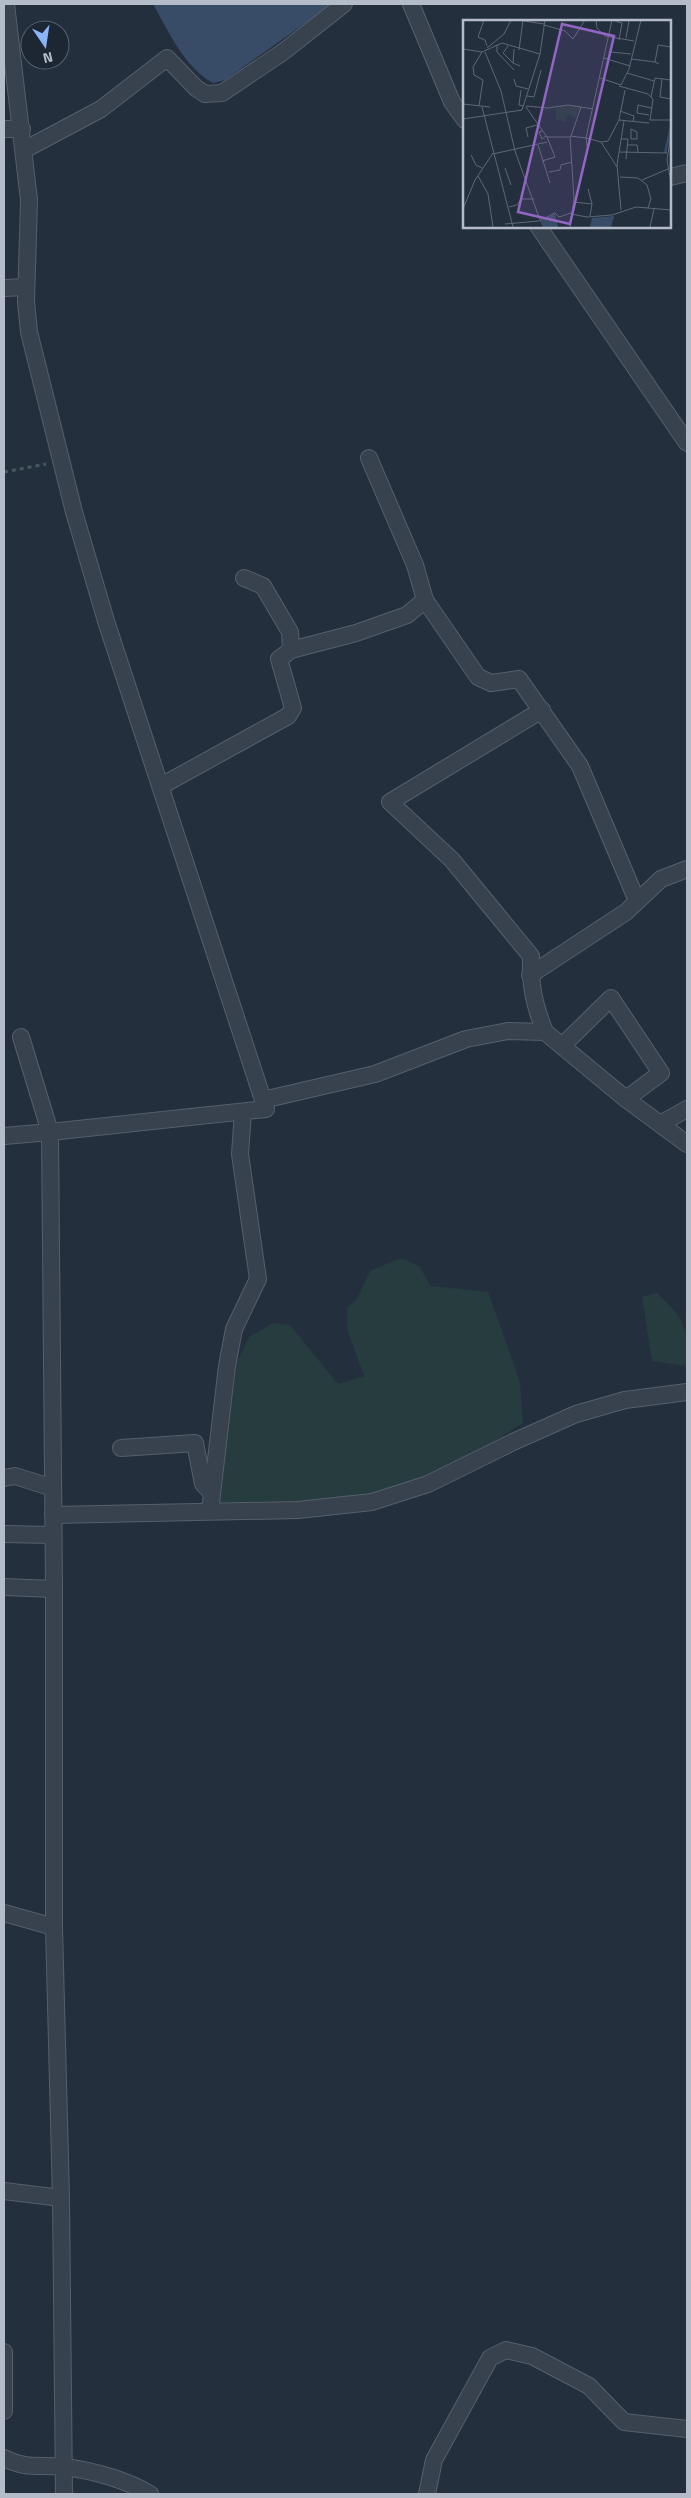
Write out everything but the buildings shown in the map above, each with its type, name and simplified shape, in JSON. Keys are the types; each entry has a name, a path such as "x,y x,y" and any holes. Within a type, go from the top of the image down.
{"street":[{"path":"4,1136 243,1112 266,1108 106,621 61,460 29,332 26,287 29,200 6,4"},
{"path":"24,150 101,109 167,58 196,88 205,94 222,93 283,52 344,4"},
{"path":"411,4 452,102 463,117"},
{"path":"4,129 22,129"},
{"path":"671,177 687,173"},
{"path":"539,228 687,443"},
{"path":"4,288 26,287"},
{"path":"369,458 415,565 425,600 478,677 491,683 518,679 542,710 580,766 638,901"},
{"path":"244,578 263,586 290,632 291,650"},
{"path":"161,786 288,716 293,708 279,659 291,650 356,633 407,615 425,600"},
{"path":"542,710 390,802 452,860 531,956 530,975 534,1002 545,1032 626,1099 687,1144"},
{"path":"530,975 626,912 661,879 687,869"},
{"path":"562,1046 611,998 661,1073 626,1099"},
{"path":"263,1100 375,1074 466,1039 508,1031 545,1032"},
{"path":"22,1036 50,1132 54,1589 54,1927 61,2198 64,2494"},
{"path":"660,1124 687,1110"},
{"path":"210,1511 227,1366 234,1329 258,1280 240,1154 243,1112"},
{"path":"53,1515 298,1510 372,1502 428,1484 513,1442 576,1414 625,1400 687,1392"},
{"path":"121,1448 195,1444 202,1484 212,1493"},
{"path":"4,1478 15,1476 53,1488"},
{"path":"4,1534 53,1535"},
{"path":"4,1587 54,1589"},
{"path":"4,1913 54,1927"},
{"path":"4,2191 61,2198"},
{"path":"427,2494 434,2460 438,2451 490,2358 506,2350 532,2356 589,2386 624,2422 687,2429"},
{"path":"4,2352 4,2411"},
{"path":"4,2458 18,2465 64,2467 104,2474 150,2494"}],"path":[{"path":"4,472 61,460"}],"green space":[{"path":"401,1258 419,1266 431,1286 488,1292 520,1382 523,1423 436,1475 398,1488 348,1498 296,1502 219,1502 237,1362 250,1336 273,1323 290,1325 338,1384 364,1376 348,1332 347,1308 357,1299 370,1271"},
{"path":"657,1293 674,1310 683,1325 687,1366 652,1361 642,1297"}],"water":[{"path":"153,4 332,4 225,80 213,83 185,58"}]}
